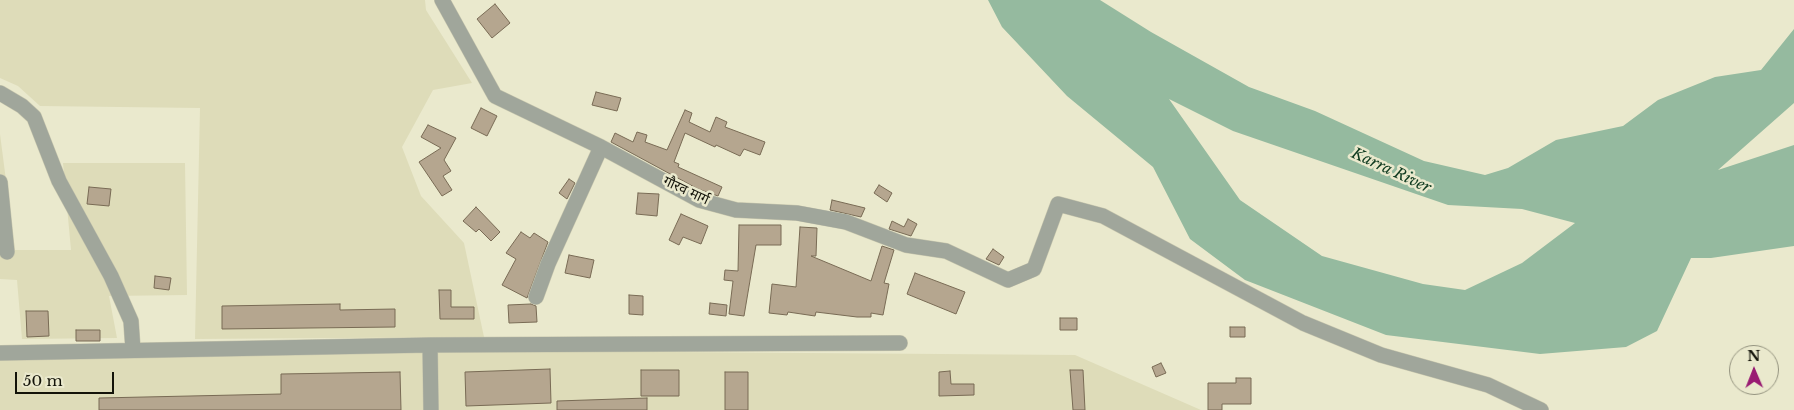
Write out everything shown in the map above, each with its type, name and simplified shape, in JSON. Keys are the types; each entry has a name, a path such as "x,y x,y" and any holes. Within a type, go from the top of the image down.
{"street":[{"name":"गौरव मार्ग","path":"442,0 495,96 602,147 699,200 736,210 797,213 846,222 906,246 946,251 1008,280 1034,269 1058,204 1067,206 1104,216 1303,323 1381,355 1488,385 1541,410"},
{"path":"0,93 22,106 34,117 59,181 111,276 132,321 133,350"},
{"path":"536,297 548,264 602,147"},
{"path":"0,182 7,252"},
{"path":"0,353 430,345 900,343"},
{"path":"430,345 431,410"}],"shaded area":[{"path":"0,0 425,0 426,10 472,83 433,90 402,147 421,196 464,243 484,337 195,339 200,108 40,106 18,86 0,78"},
{"path":"0,134 15,250 71,250 63,163 185,163 187,295 109,296 117,338 22,339 17,280 0,279"},
{"path":"0,347 1075,355 1201,410 0,410"}],"water":[{"name":"Karra River","path":"988,0 1100,0 1151,32 1249,87 1315,111 1424,161 1485,175 1508,168 1556,140 1623,126 1658,100 1715,77 1761,70 1794,29 1794,103 1718,170 1794,145 1794,246 1711,258 1691,258 1657,331 1626,347 1540,354 1386,335 1245,280 1190,239 1153,167 1067,96 1002,27","holes":["1169,99 1233,131 1448,205 1522,209 1575,223 1522,263 1465,290 1423,284 1322,256 1240,200"]}],"building":[{"path":"495,4 510,23 492,38 477,19"},
{"path":"596,92 621,98 617,111 592,105"},
{"path":"481,108 497,116 487,136 471,128"},
{"path":"685,110 692,113 689,122 710,132 716,117 727,122 725,127 765,142 760,155 744,149 740,156 685,133 674,162 679,164 678,167 722,187 718,196 698,189 611,142 615,133 633,142 637,132 647,135 645,142 667,150"},
{"path":"428,125 456,138 444,160 451,171 443,176 452,190 442,196 419,162 441,148 421,137"},
{"path":"569,179 575,183 567,199 559,193"},
{"path":"879,185 892,193 887,202 874,193"},
{"path":"89,187 111,189 109,206 87,204"},
{"path":"638,193 659,194 657,216 636,214"},
{"path":"832,200 865,208 861,217 830,210"},
{"path":"476,207 500,232 491,241 479,229 476,232 463,221"},
{"path":"681,214 708,226 701,244 683,237 679,245 669,240"},
{"path":"908,219 917,224 911,236 889,229 892,221 904,227"},
{"path":"739,225 781,225 781,245 756,245 744,316 729,314 733,281 724,280 725,270 738,271"},
{"path":"800,227 817,228 816,256 811,256 871,281 882,246 894,250 884,283 889,284 883,315 871,313 871,317 857,317 816,312 815,316 788,312 787,315 769,313 772,284 796,287"},
{"path":"521,232 530,238 534,233 548,242 527,298 502,285 516,259 506,253"},
{"path":"993,249 1004,257 999,265 986,259"},
{"path":"569,255 594,260 590,278 565,273"},
{"path":"915,273 965,292 956,314 907,294"},
{"path":"155,276 171,278 169,290 154,288"},
{"path":"439,290 451,290 451,307 474,307 474,319 440,319"},
{"path":"629,295 643,296 643,315 629,314"},
{"path":"710,303 727,305 726,316 709,314"},
{"path":"340,304 340,310 395,309 395,327 222,329 222,306"},
{"path":"531,304 536,306 537,322 509,323 508,305"},
{"path":"26,311 48,311 49,336 27,337"},
{"path":"1060,318 1077,318 1077,330 1060,330"},
{"path":"1230,327 1245,327 1245,337 1230,337"},
{"path":"76,330 100,330 100,341 76,341"},
{"path":"1161,363 1166,373 1156,377 1152,367"},
{"path":"550,369 551,403 466,406 465,372"},
{"path":"641,370 679,370 679,396 641,396"},
{"path":"1070,370 1083,370 1085,410 1073,410"},
{"path":"950,371 951,384 974,384 974,395 939,396 939,372"},
{"path":"400,372 401,410 99,410 99,398 281,394 281,374"},
{"path":"725,372 748,372 748,410 725,410"},
{"path":"1236,378 1251,378 1251,404 1222,404 1222,410 1208,410 1208,383 1236,383"},
{"path":"647,398 647,410 557,410 557,401"}]}
